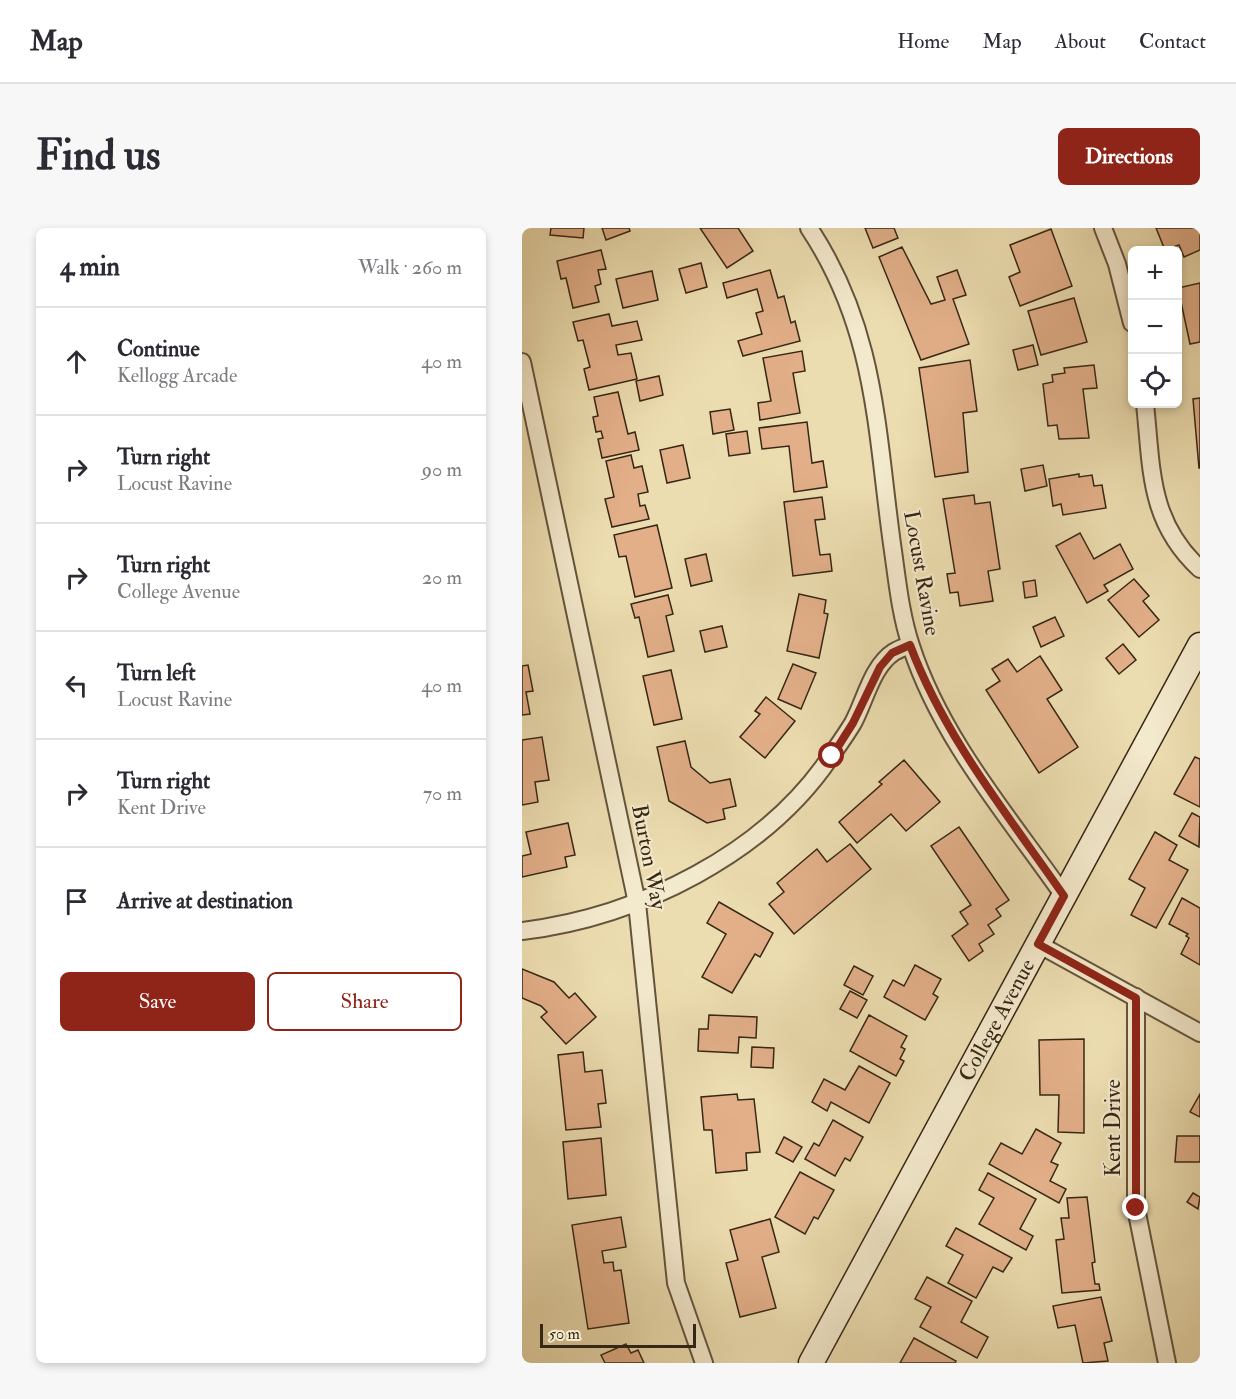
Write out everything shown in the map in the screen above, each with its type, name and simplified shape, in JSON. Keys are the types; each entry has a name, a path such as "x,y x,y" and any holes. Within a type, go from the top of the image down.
{"street":[{"name":"Locust Ravine","path":"809,228 842,284 858,326 869,370 901,606 910,645 936,708 963,752 1064,896"},
{"path":"1103,228 1117,264 1128,307"},
{"name":"Burton Way","path":"522,362 637,903 676,1283 704,1363"},
{"path":"1145,408 1152,481 1159,509 1172,536 1200,569"},
{"path":"522,931 596,917 637,903 692,878 732,852 770,823 804,790 832,756 853,723 880,667 892,653 910,645"},
{"name":"College Avenue","path":"812,1363 1064,896 1194,671 1200,645"},
{"path":"1038,944 1200,1033"},
{"name":"Kent Drive","path":"1136,998 1136,1208 1168,1363"}],"building":[{"path":"551,228 584,228 583,238 550,235"},
{"path":"602,228 629,228 630,231 606,240"},
{"path":"700,228 738,228 753,251 727,268"},
{"path":"865,228 894,228 898,238 873,248"},
{"path":"1156,228 1200,228 1200,250 1184,257 1182,246 1163,246"},
{"path":"1051,229 1072,286 1020,306 1009,277 1020,272 1010,245"},
{"path":"902,247 931,304 945,300 937,277 957,270 966,295 953,299 969,344 921,360 879,257"},
{"path":"601,250 606,269 598,270 601,284 595,286 599,302 573,308 566,278 561,279 557,261"},
{"path":"701,263 707,287 686,293 679,269"},
{"path":"770,270 778,298 784,296 791,323 795,321 800,341 743,356 738,341 762,334 756,313 763,311 757,289 727,298 723,283"},
{"path":"652,271 658,300 623,308 616,279"},
{"path":"1200,283 1200,342 1190,344 1182,307 1182,287"},
{"path":"1074,298 1087,342 1041,355 1028,311"},
{"path":"609,314 612,326 637,321 642,340 616,345 618,355 631,353 637,379 589,390 584,369 590,367 583,340 578,341 573,322"},
{"path":"1033,345 1038,365 1018,370 1013,350"},
{"path":"802,351 805,371 793,373 800,413 760,420 758,403 771,401 763,358"},
{"path":"970,360 977,411 963,413 968,472 935,477 919,368"},
{"path":"1094,365 1097,388 1083,389 1089,438 1059,439 1057,425 1048,426 1043,384 1053,382 1052,375 1065,373 1064,368"},
{"path":"659,376 663,395 640,401 636,381"},
{"path":"618,392 628,434 635,432 639,450 602,458 598,439 603,438 601,431 596,432 593,417 598,416 594,397"},
{"path":"1200,398 1200,468 1199,468 1193,399"},
{"path":"730,409 734,430 713,434 710,412"},
{"path":"807,422 812,463 823,461 827,487 794,492 789,446 762,449 759,428"},
{"path":"747,431 750,453 729,456 726,434"},
{"path":"683,445 690,478 667,483 660,450"},
{"path":"631,455 634,468 642,466 648,492 638,494 640,506 645,505 649,519 612,527 605,499 614,497 606,461"},
{"path":"1043,465 1047,486 1025,491 1021,469"},
{"path":"1079,474 1079,477 1092,475 1094,486 1102,485 1106,508 1063,515 1061,504 1053,506 1049,479"},
{"path":"974,495 975,504 990,502 1000,569 988,571 993,601 960,606 958,592 950,593 947,574 955,573 943,499"},
{"path":"822,497 825,519 815,520 820,555 830,554 832,571 793,576 784,502"},
{"path":"657,525 672,588 635,597 626,556 619,557 614,535"},
{"path":"1080,533 1094,559 1120,544 1133,569 1104,585 1108,591 1087,603 1056,546"},
{"path":"706,554 712,581 691,586 685,559"},
{"path":"1134,579 1149,596 1143,601 1159,620 1139,637 1108,600"},
{"path":"1035,580 1037,596 1025,598 1023,582"},
{"path":"799,594 826,600 824,613 828,614 819,658 787,651"},
{"path":"668,595 673,614 666,616 674,651 648,657 639,617 635,618 631,604"},
{"path":"1055,617 1064,636 1041,647 1033,627"},
{"path":"722,626 727,647 705,652 700,631"},
{"path":"1123,644 1136,660 1119,674 1106,658"},
{"path":"1040,656 1062,690 1047,699 1078,747 1039,773 986,690 1000,681 992,669 1008,659 1017,672"},
{"path":"793,664 816,673 801,709 778,699"},
{"path":"528,665 533,691 526,692 530,714 522,715 522,666"},
{"path":"671,670 682,719 654,725 643,676"},
{"path":"766,697 795,721 765,758 740,737 760,714 755,711"},
{"path":"542,737 549,780 535,782 538,802 522,805 522,740"},
{"path":"685,741 691,767 710,783 730,779 736,806 723,809 725,819 707,823 669,801 657,747"},
{"path":"1195,757 1200,759 1200,807 1174,794"},
{"path":"904,760 940,802 906,831 891,814 857,843 839,822 882,784 879,782"},
{"path":"1192,813 1200,817 1199,847 1179,836"},
{"path":"568,823 575,855 565,857 567,867 522,877 522,856 531,854 526,832"},
{"path":"959,827 1009,900 996,909 1001,916 988,925 994,934 979,944 983,951 969,961 952,936 968,924 960,912 971,905 931,846"},
{"path":"1155,832 1177,845 1169,860 1188,870 1156,928 1131,915 1145,888 1129,879"},
{"path":"850,844 871,869 794,934 769,904 784,892 777,883 817,849 827,862"},
{"path":"1182,898 1200,908 1200,965 1181,954 1189,938 1186,936 1188,934 1169,924"},
{"path":"719,902 773,933 760,957 755,954 732,993 702,977 726,934 707,923"},
{"path":"915,965 941,979 933,994 938,997 925,1020 884,997 893,980 904,986"},
{"path":"854,966 873,976 863,995 844,985"},
{"path":"522,969 554,982 569,998 575,993 596,1017 566,1044 541,1017 547,1012 541,1006 522,998"},
{"path":"850,991 867,1000 857,1018 840,1009"},
{"path":"709,1015 757,1017 756,1038 739,1037 738,1053 698,1051 699,1029 708,1029"},
{"path":"869,1015 907,1036 901,1047 905,1049 900,1059 904,1061 896,1076 850,1051"},
{"path":"1084,1039 1084,1133 1058,1132 1059,1095 1040,1095 1039,1040"},
{"path":"752,1047 774,1048 773,1068 751,1067"},
{"path":"583,1052 585,1072 602,1070 606,1103 598,1104 601,1127 566,1130 558,1055"},
{"path":"859,1066 890,1083 869,1123 831,1102 827,1111 812,1102 824,1079 845,1090"},
{"path":"737,1094 738,1100 754,1099 760,1152 746,1153 747,1170 716,1173 712,1130 704,1130 701,1097"},
{"path":"1200,1094 1200,1117 1190,1112"},
{"path":"833,1120 863,1137 850,1161 845,1158 835,1176 805,1159 814,1143 819,1146"},
{"path":"1036,1129 1061,1143 1051,1162 1058,1165 1050,1181 1066,1189 1059,1203 989,1164 1001,1143 1022,1154"},
{"path":"1177,1136 1200,1136 1200,1162 1175,1162"},
{"path":"784,1137 802,1147 793,1162 776,1153"},
{"path":"601,1138 606,1195 568,1199 563,1142"},
{"path":"800,1172 834,1190 818,1219 814,1217 805,1234 775,1217"},
{"path":"988,1173 1036,1199 1020,1229 1033,1236 1026,1250 979,1224 994,1198 979,1190"},
{"path":"1193,1193 1200,1197 1198,1209 1187,1202"},
{"path":"1087,1197 1095,1262 1092,1263 1095,1284 1099,1284 1100,1290 1062,1293 1056,1240 1064,1239 1061,1218 1069,1218 1067,1198"},
{"path":"621,1217 626,1247 602,1251 604,1263 613,1262 614,1271 621,1270 629,1323 588,1329 572,1225"},
{"path":"770,1219 779,1252 762,1257 776,1308 740,1317 726,1263 738,1260 730,1230"},
{"path":"956,1228 1012,1258 1003,1272 993,1267 976,1298 948,1283 963,1255 946,1246"},
{"path":"927,1277 972,1301 961,1322 988,1337 977,1358 920,1327 931,1307 915,1299"},
{"path":"1101,1297 1112,1341 1104,1343 1108,1361 1083,1363 1075,1325 1058,1328 1053,1306"},
{"path":"914,1338 956,1361 955,1363 900,1363"},
{"path":"626,1344 631,1353 638,1350 644,1363 605,1363 601,1355"}],"route":[{"path":"832,756 853,723 880,667 892,653 910,645 936,708 963,752 1064,896 1038,944 1136,998 1136,1208"}]}
